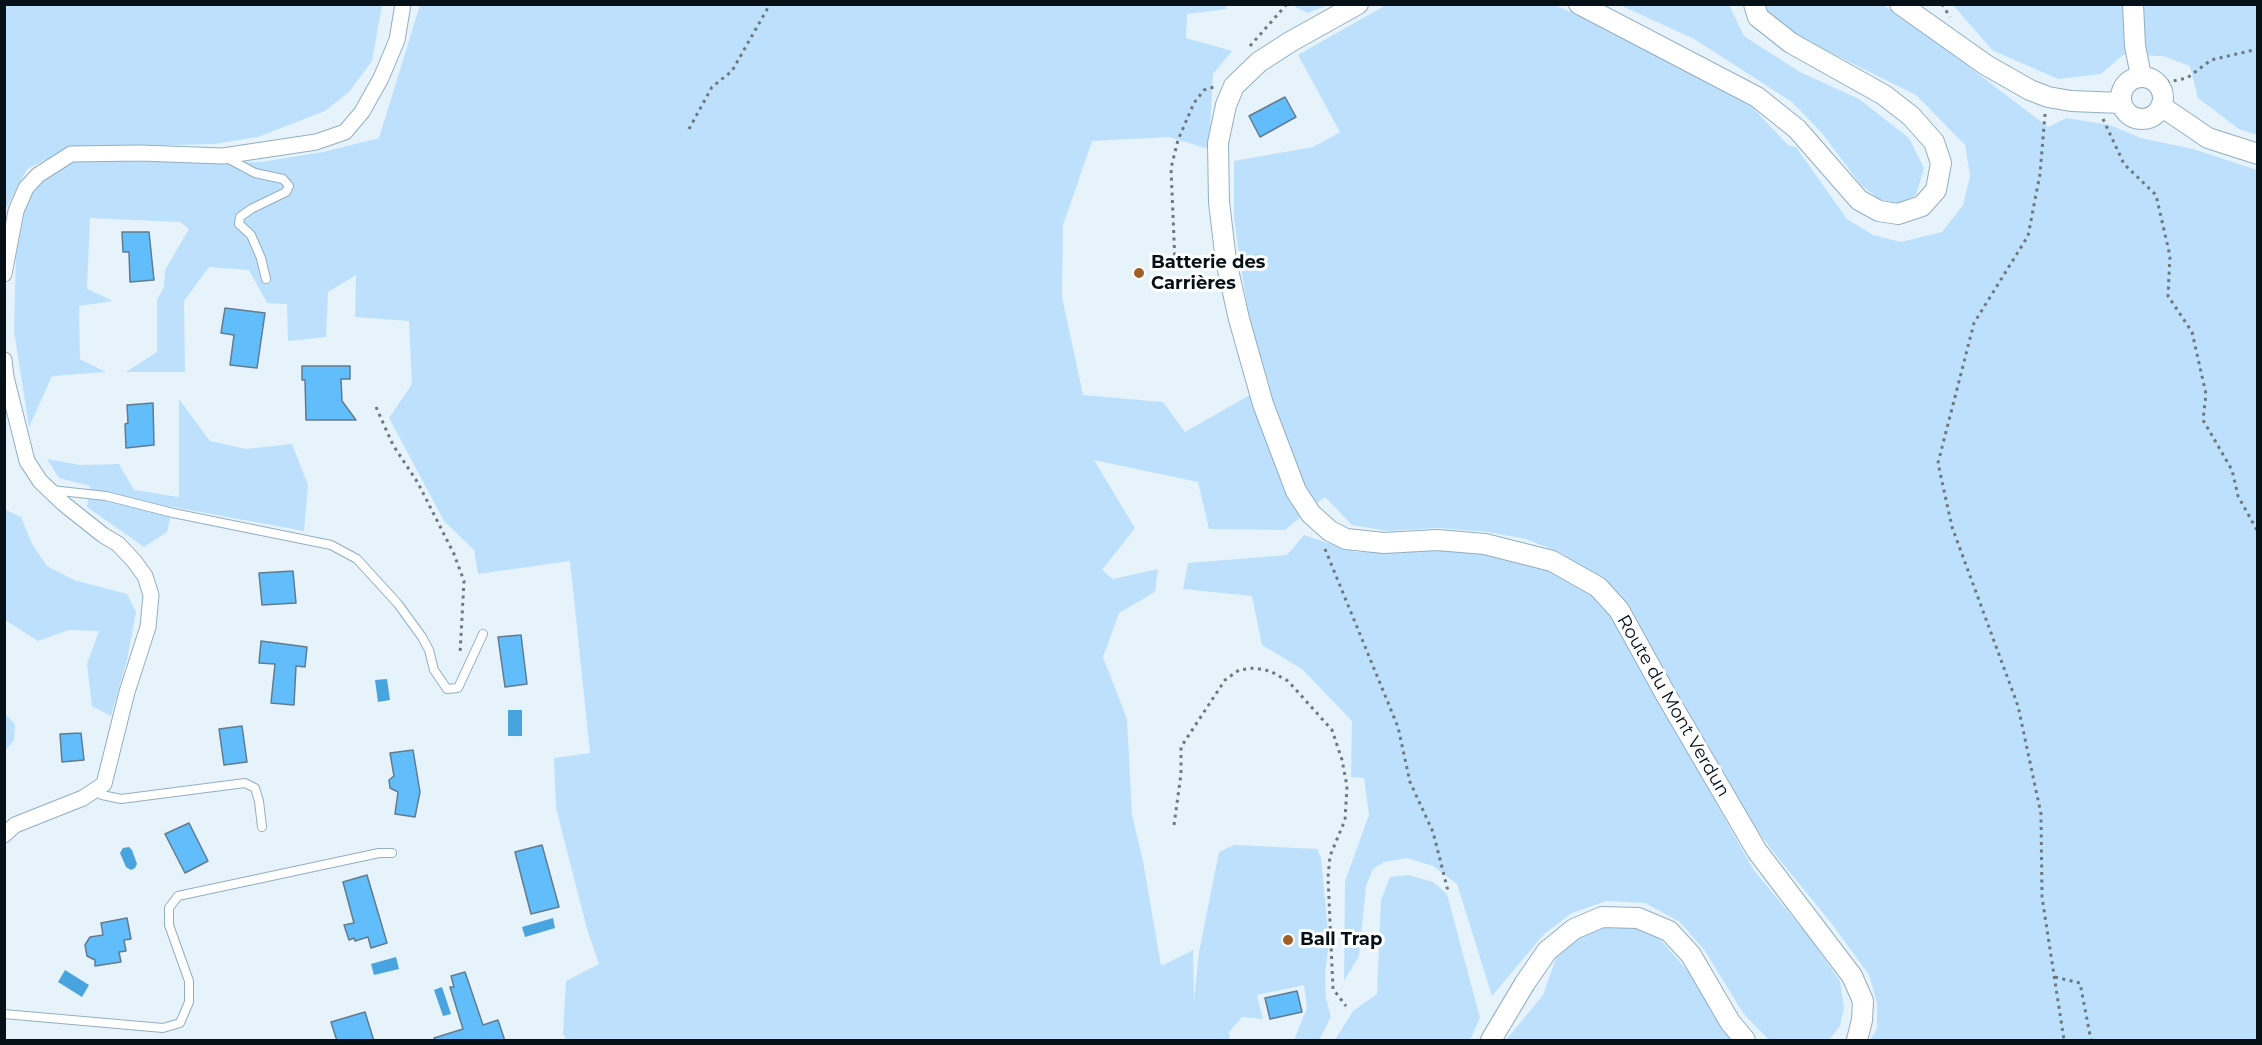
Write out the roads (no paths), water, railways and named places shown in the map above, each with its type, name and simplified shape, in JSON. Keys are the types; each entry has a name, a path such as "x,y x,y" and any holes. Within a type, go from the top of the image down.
{"street":[{"path":"4,274 16,211 26,188 38,175 70,154 140,153 223,156 316,142 345,132 362,112 381,78 397,40 403,4"},
{"name":"Route du Mont Verdun","path":"1358,4 1259,62 1234,86 1226,105 1218,143 1219,202 1226,261 1239,319 1263,404 1292,480 1311,514 1330,531 1346,539 1384,543 1437,540 1485,544 1552,561 1598,587 1619,610 1671,705 1757,851 1852,976 1863,1001 1862,1020 1857,1041"},
{"path":"1579,4 1757,97 1797,129 1859,200 1879,211 1898,214 1922,206 1936,190 1941,163 1934,142 1911,116 1884,95 1791,44 1758,17 1754,4"},
{"path":"1900,4 1986,65 2030,90 2048,97 2121,102"},
{"path":"2133,4 2135,46 2150,80 2163,93 2159,112 2142,119 2132,117 2125,111 2121,102 2121,93 2125,84 2132,78 2150,80"},
{"path":"2162,106 2208,138 2258,154"},
{"path":"4,360 5,377 27,461 40,481 102,536 118,544 134,561 145,576 152,595 148,627 127,692 104,784 83,798 15,825 4,835"},
{"path":"1491,1041 1525,982 1547,951 1574,928 1602,917 1638,918 1668,931 1691,955 1730,1022 1745,1041"}],"lane":[{"path":"223,156 255,173 283,179 289,186 286,192 240,217 239,224 251,235 261,258 266,279"},
{"path":"49,489 106,496 173,513 331,545 357,559 398,604 422,637 429,650 434,670 447,689 458,688 483,634"},
{"path":"94,790 102,795 121,799 245,783 255,788 262,826"},
{"path":"4,1014 163,1028 180,1023 189,1002 189,981 169,926 169,908 178,896 379,853 392,853"}],"water":[{"path":"387,679 390,700 378,702 375,680"},
{"path":"508,710 522,710 522,736 508,736"},
{"path":"129,847 137,864 131,870 126,867 120,853 123,848"},
{"path":"553,918 555,928 525,937 522,927"},
{"path":"396,957 399,969 374,975 371,964"},
{"path":"65,970 89,985 82,997 58,982"},
{"path":"442,987 451,1014 443,1016 434,990"}],"place":[{"name":"Batterie des Carrières","path":"1139,273"},
{"name":"Ball Trap","path":"1288,940"}]}
